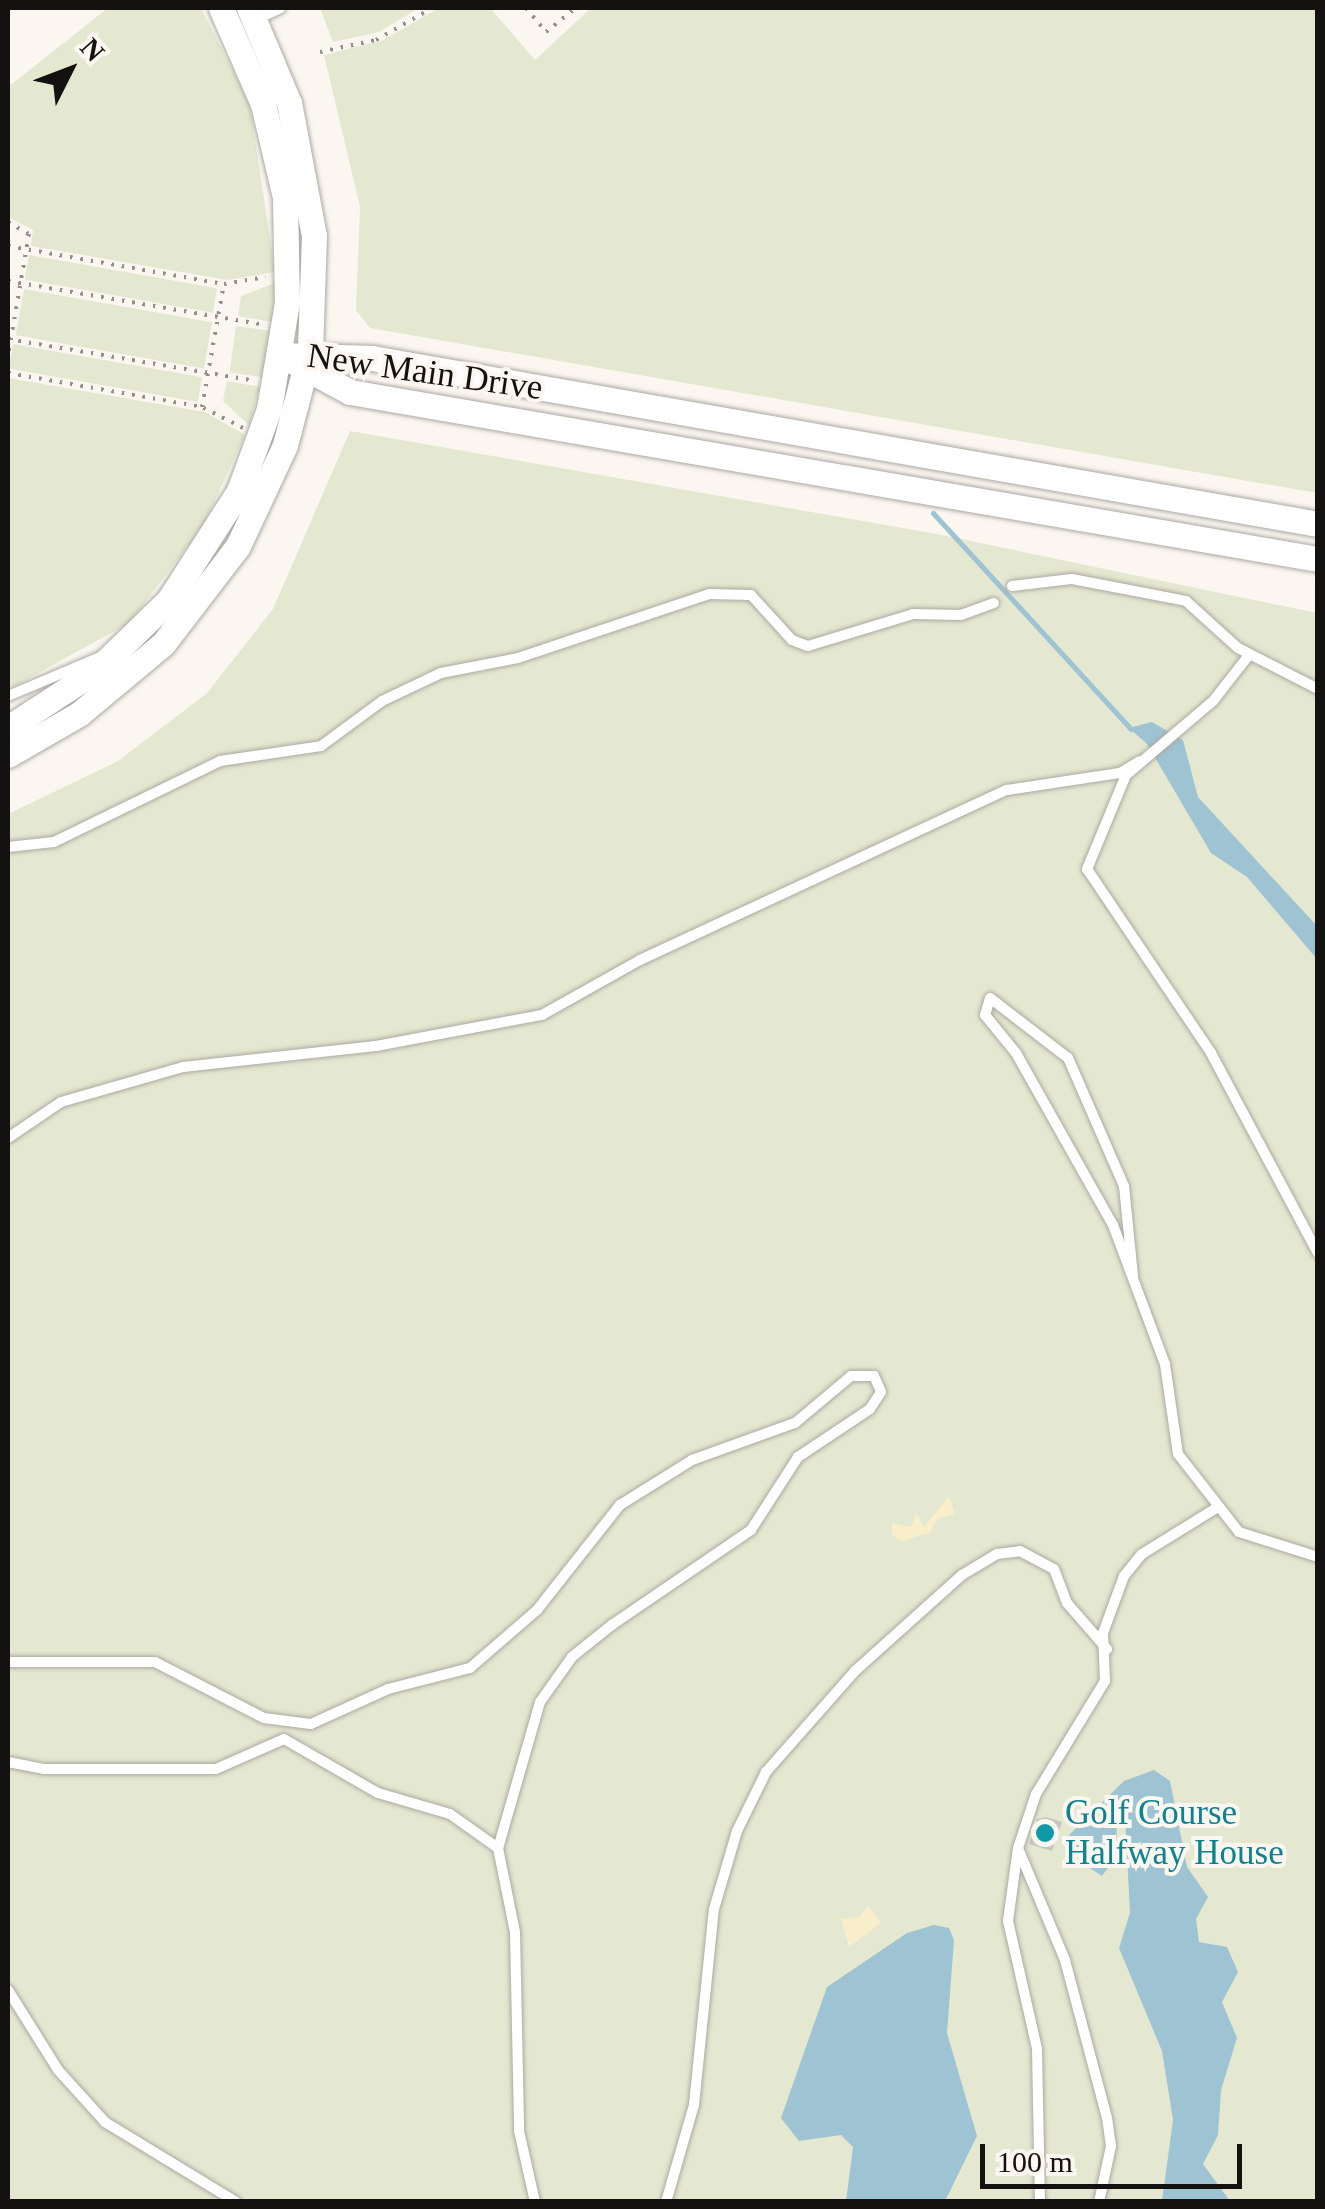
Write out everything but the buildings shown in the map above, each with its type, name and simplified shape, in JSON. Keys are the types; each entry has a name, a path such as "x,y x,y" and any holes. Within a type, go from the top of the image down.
{"street":[{"path":"8,745 104,696 186,618 249,526 294,416 314,304 304,156 246,19 221,8"},
{"path":"8,745 120,650 182,584 232,502 261,435 281,355 289,278 282,174 246,19"},
{"path":"314,304 334,338 372,358"},
{"name":"New Main Drive","path":"281,355 307,360 372,358 1318,524"},
{"name":"New Main Drive","path":"307,360 350,392 1318,559"},
{"path":"294,416 322,396 350,392"},
{"path":"744,460 750,426"},
{"path":"1178,536 1182,500"}],"lane":[{"path":"246,19 280,8"},
{"path":"1012,586 1072,579 1174,597 1204,612 1249,655 1318,689"},
{"path":"8,846 54,842 220,761 322,746 382,701 441,672 518,658 709,594 751,595 792,640 808,646 912,614 961,615 994,603"},
{"path":"8,696 120,650"},
{"path":"1249,655 1188,722 1140,762 1118,788 1094,842 1091,883 1211,1053 1318,1253"},
{"path":"8,1138 60,1102 183,1067 376,1046 542,1014 640,960 1007,790 1120,773 1140,762"},
{"path":"1132,1276 1124,1186 1068,1058 990,998 985,1016 1016,1053 1103,1202 1164,1364 1169,1430 1215,1509 1252,1540 1318,1557"},
{"path":"8,1662 154,1662 264,1718 311,1724 388,1689 470,1668 537,1610 620,1505 692,1460 795,1423 851,1376 874,1376 882,1392 870,1409 798,1457 751,1530 677,1575 552,1680 498,1848 515,1932 519,2130 535,2202"},
{"path":"1040,2202 1037,2050 1008,1920 1018,1848 1036,1794 1105,1681 1109,1606 1124,1576 1142,1554 1215,1509"},
{"path":"666,2202 694,2105 714,1909 744,1814 766,1772 867,1660 962,1575 997,1554 1020,1551 1054,1570 1067,1603 1107,1649"},
{"path":"8,1762 43,1770 216,1769 284,1739 378,1792 450,1814 498,1848"},
{"path":"1018,1848 1065,1960 1107,2118 1111,2146 1099,2202"},
{"path":"8,1990 48,2056 104,2122 236,2202"}],"path":[{"path":"320,52 382,37 432,8"},
{"path":"526,8 546,32 576,8"},
{"path":"8,222 29,234 8,356"},
{"path":"8,246 224,284 264,277"},
{"path":"8,282 262,324"},
{"path":"202,407 224,284"},
{"path":"9,339 251,380"},
{"path":"8,374 202,407 239,427"}],"green space":[{"path":"108,8 201,8 250,105 275,272 227,280 31,246 33,230 10,218 8,87"},
{"path":"320,8 419,8 379,32 333,42"},
{"path":"439,8 490,8 535,60 591,8 1317,8 1317,493 370,328 356,310 360,207 324,55 383,40"},
{"path":"29,255 217,288 213,313 25,280"},
{"path":"275,283 272,322 238,316 241,296"},
{"path":"24,289 212,322 204,368 16,335"},
{"path":"236,326 270,331 263,377 229,373"},
{"path":"13,344 202,377 198,402 9,369"},
{"path":"8,378 205,412 245,435 203,526 129,623 15,686 8,686"},
{"path":"227,381 260,387 249,425 223,401"},
{"path":"350,431 937,534 1317,613 1317,2201 8,2201 8,814 118,761 207,693 273,609"}],"sand":[{"path":"949,1496 955,1514 937,1519 930,1533 901,1541 892,1535 892,1523 911,1527 917,1513 924,1527"},
{"path":"868,1905 881,1923 849,1947 841,1919 860,1917"}],"water":[{"path":"1152,722 1183,740 1198,797 1317,926 1317,959 1247,877 1211,853 1147,744 1129,728"},
{"path":"1154,1770 1170,1781 1187,1867 1208,1897 1196,1919 1199,1942 1227,1947 1238,1972 1222,2002 1237,2038 1221,2090 1218,2135 1203,2164 1230,2201 1162,2201 1173,2120 1162,2051 1119,1948 1130,1913 1125,1815 1117,1813 1116,1857 1102,1876 1082,1863 1069,1835 1124,1781"},
{"path":"934,1925 949,1928 954,1940 947,2033 977,2136 945,2201 846,2201 853,2147 841,2135 799,2141 781,2118 827,1987 907,1933"}],"waterway":[{"path":"933,513 1131,729"}],"place":[{"name":"Golf Course Halfway House","path":"1045,1833"}]}
